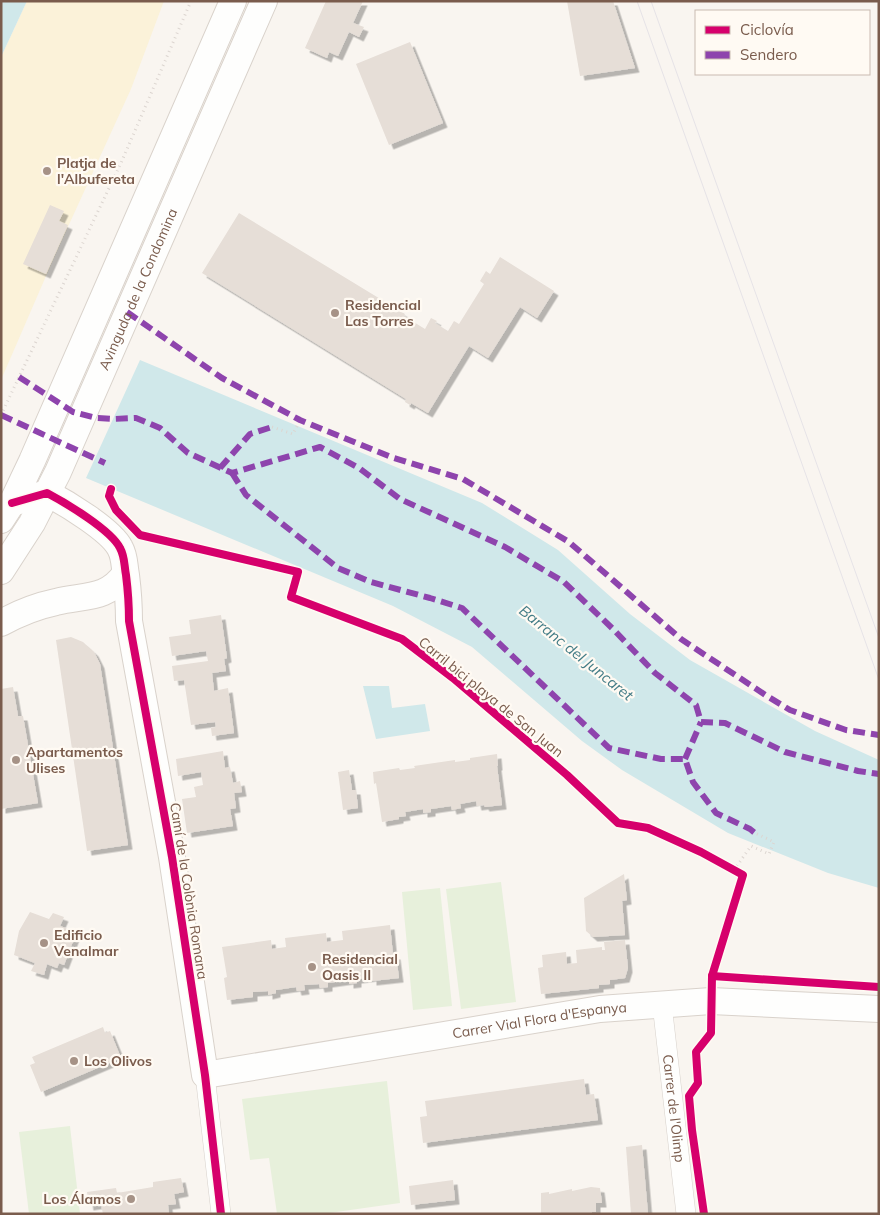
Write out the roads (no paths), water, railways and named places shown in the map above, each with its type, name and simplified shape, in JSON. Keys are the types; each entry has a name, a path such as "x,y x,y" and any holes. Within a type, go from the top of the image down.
{"street":[{"name":"Avinguda de la Condomina","path":"6,512 32,461 234,1"},
{"name":"Avinguda de la Condomina","path":"1,571 25,534 52,482 264,1"},
{"path":"6,512 52,482"},
{"name":"Camí de la Colònia Romana","path":"52,482 72,507 120,546 123,554 130,601 129,621 172,857 205,1075 221,1214"},
{"path":"1,623 38,607 100,594 113,588 125,574"},
{"path":"100,594 117,607 129,621"},
{"name":"Carrer Vial Flora d'Espanya","path":"205,1075 600,1009 711,1001 879,1009"},
{"name":"Carrer de l'Olimp","path":"662,1004 686,1214"}],"water":[{"path":"1,1 27,1 1,57"},
{"name":"Barranc del Juncaret","path":"140,360 482,503 558,550 630,614 690,660 815,731 879,760 879,888 828,873 728,833 622,770 582,741 472,647 393,606 86,478"},
{"path":"363,686 389,686 392,708 425,704 430,731 376,739"}],"tram line":[{"path":"637,1 879,680"},
{"path":"651,1 879,638"}],"place":[{"name":"Platja de l'Albufereta","path":"47,171"},
{"name":"Residencial Las Torres","path":"335,313"},
{"name":"Apartamentos Ulises","path":"16,760"},
{"name":"Edificio Venalmar","path":"44,943"},
{"name":"Residencial Oasis II","path":"312,967"},
{"name":"Los Olivos","path":"74,1061"},
{"name":"Los Álamos","path":"131,1199"}]}
